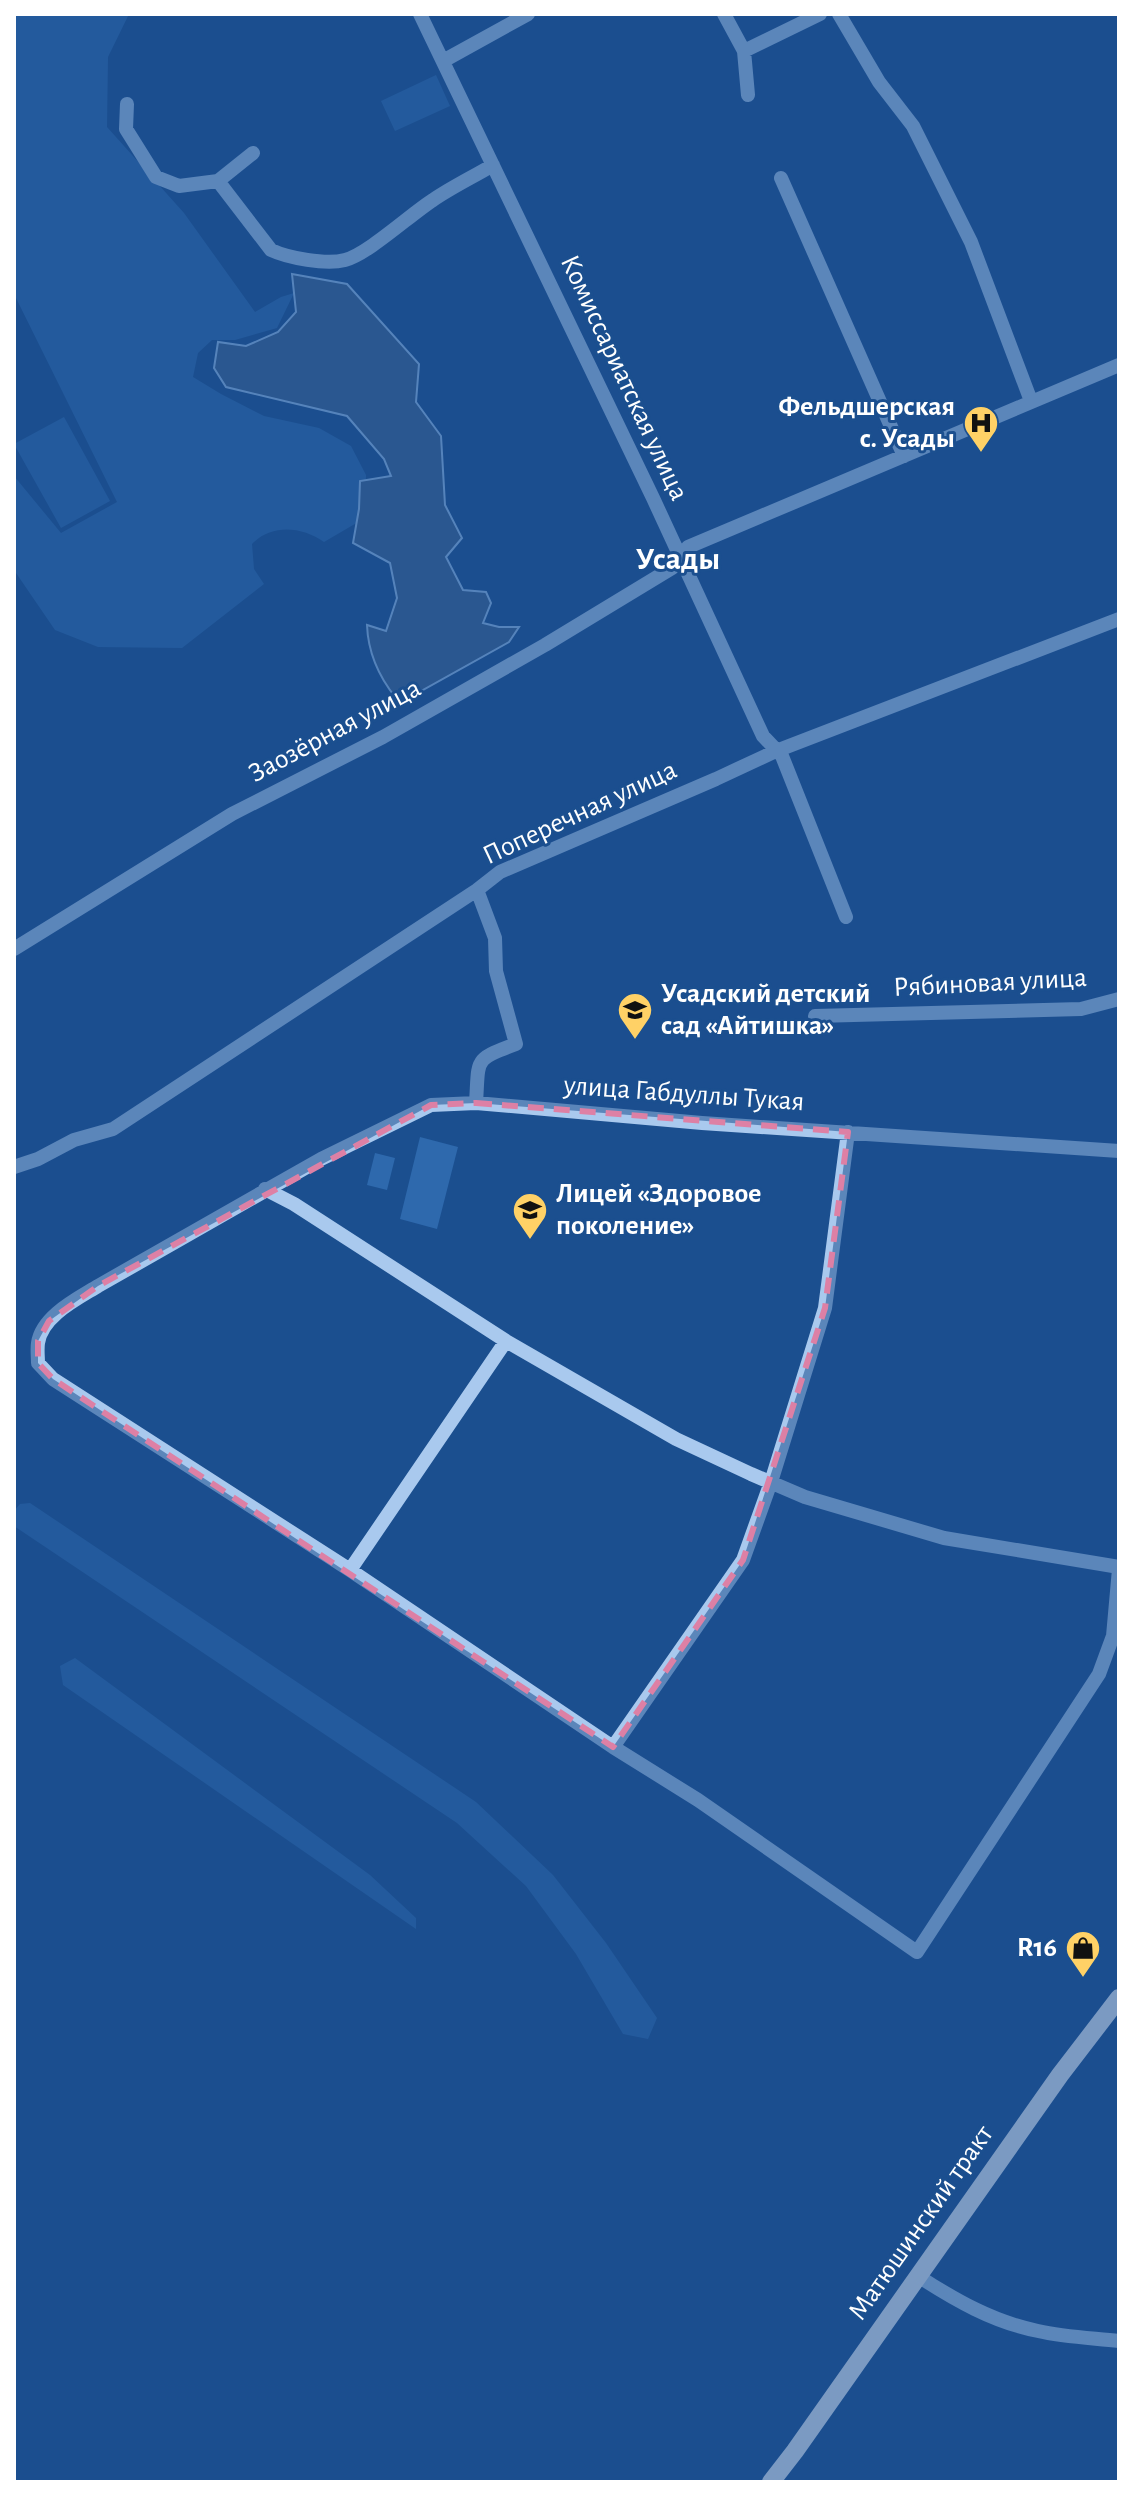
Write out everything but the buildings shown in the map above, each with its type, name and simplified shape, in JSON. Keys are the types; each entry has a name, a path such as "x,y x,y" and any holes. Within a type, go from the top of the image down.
{"main road":[{"name":"Матюшинский тракт","path":"771,2482 1060,2075 1119,1998"}],"street":[{"name":"Комиссариатская улица","path":"420,14 653,498 763,736 782,756 846,917"},
{"path":"443,61 528,14"},
{"path":"724,14 744,51 748,95"},
{"path":"744,51 820,14"},
{"path":"839,14 879,82 913,126 971,242 1031,401"},
{"path":"127,104 126,129 156,177 179,186 218,181 253,153"},
{"path":"218,181 271,250 282,255 327,261 346,260 434,199 493,165"},
{"path":"781,178 904,456"},
{"name":"Заозёрная улица","path":"14,949 232,814 383,737 545,645 672,568 688,547 1119,365"},
{"name":"Поперечная улица","path":"14,1167 38,1159 74,1140 113,1129 500,872 776,751 1119,619"},
{"path":"476,1103 479,1065 484,1057 516,1044 496,971 495,938 477,890"},
{"name":"Рябиновая улица","path":"815,1016 1081,1009 1119,999"},
{"name":"улица Габдуллы Тукая","path":"350,1570 53,1379 38,1363 38,1341 49,1321 71,1302 265,1189 431,1105 476,1103 702,1123 1119,1151"},
{"path":"613,1747 743,1560 771,1482 825,1308 848,1132"},
{"path":"265,1189 294,1204 506,1341 676,1439 771,1482 805,1497 944,1538 1119,1568 1113,1636 1099,1674 917,1952 698,1800 613,1747 350,1570 506,1341"},
{"path":"918,2276 960,2302 1001,2320 1038,2331 1119,2341"}],"highlighted area":[{"path":"476,1103 848,1132 825,1308 743,1560 613,1747 53,1379 38,1363 38,1341 49,1321 98,1286 431,1105"}],"shaded area":[{"path":"14,14 129,14 108,57 107,127 184,213 255,312 294,293 277,328 235,340 212,340 198,353 193,377 264,416 319,428 351,446 366,475 365,518 324,542 307,533 288,530 278,530 260,537 252,544 254,569 264,584 182,648 98,647 55,630 14,570 14,476 61,533 117,502 14,298"},
{"path":"436,75 450,106 395,131 381,101"},
{"path":"292,274 347,284 419,364 416,402 441,436 445,505 462,538 446,557 463,590 486,592 491,603 483,623 519,627 509,642 421,691 396,698 376,664 367,625 386,631 397,598 390,563 353,543 360,481 391,476 384,459 347,416 226,387 214,368 218,342 246,346 278,332 296,312"},
{"path":"64,417 110,501 61,528 14,444"},
{"path":"420,1137 458,1147 437,1229 400,1219"},
{"path":"375,1153 395,1158 387,1190 367,1185"},
{"path":"30,1503 476,1802 553,1875 606,1943 657,2018 648,2039 623,2034 576,1954 526,1886 457,1823 14,1526 14,1511 20,1504"},
{"path":"75,1658 370,1875 416,1918 416,1929 63,1685 60,1666"}],"place":[{"name":"Фельдшерская с. Усады","path":"981,454"},
{"name":"Усадский детский сад «Айтишка»","path":"635,1041"},
{"name":"Лицей «Здоровое поколение»","path":"530,1241"},
{"name":"R16","path":"1083,1979"}],"district":[{"name":"Усады","path":"678,559"}]}
